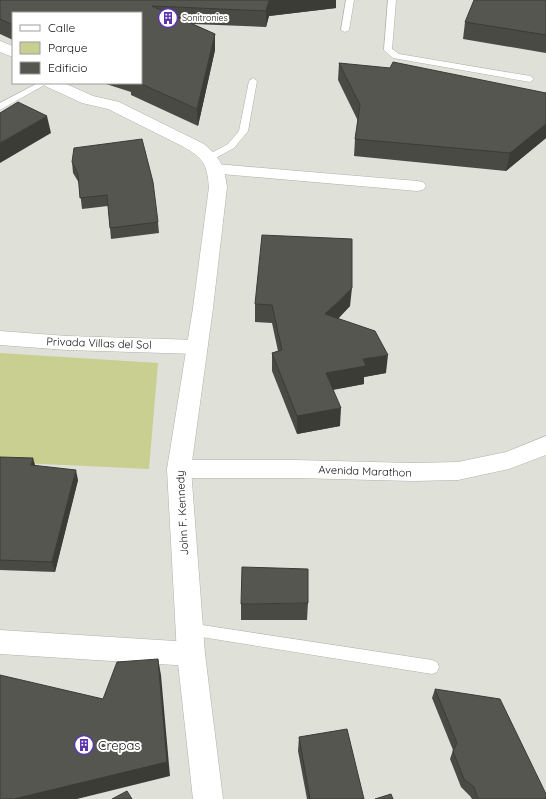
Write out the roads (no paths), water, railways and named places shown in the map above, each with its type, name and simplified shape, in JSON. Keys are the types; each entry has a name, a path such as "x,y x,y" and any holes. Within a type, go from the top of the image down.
{"street":[{"path":"0,46 12,52"},
{"path":"0,59 12,65"},
{"path":"53,84 88,100 113,105 188,142 198,148 213,164 417,186"},
{"path":"80,84 100,93 113,105"},
{"name":"John F. Kennedy","path":"208,799 191,654 179,469 213,237 218,187 213,164"},
{"name":"Privada Villas del Sol","path":"0,338 67,343 197,347"},
{"name":"Avenida Marathon","path":"179,469 296,469 412,472 458,471 509,460 546,445"},
{"path":"0,642 191,654"}],"lane":[{"path":"345,30 350,0"},
{"path":"392,0 388,50 392,54 530,79"},
{"path":"213,164 231,146 243,131 253,81"},
{"path":"0,107 42,84"},
{"path":"189,629 432,667"}],"place":[{"name":"Sonitronies","path":"168,18"},
{"name":"Crepas","path":"84,745"}]}
